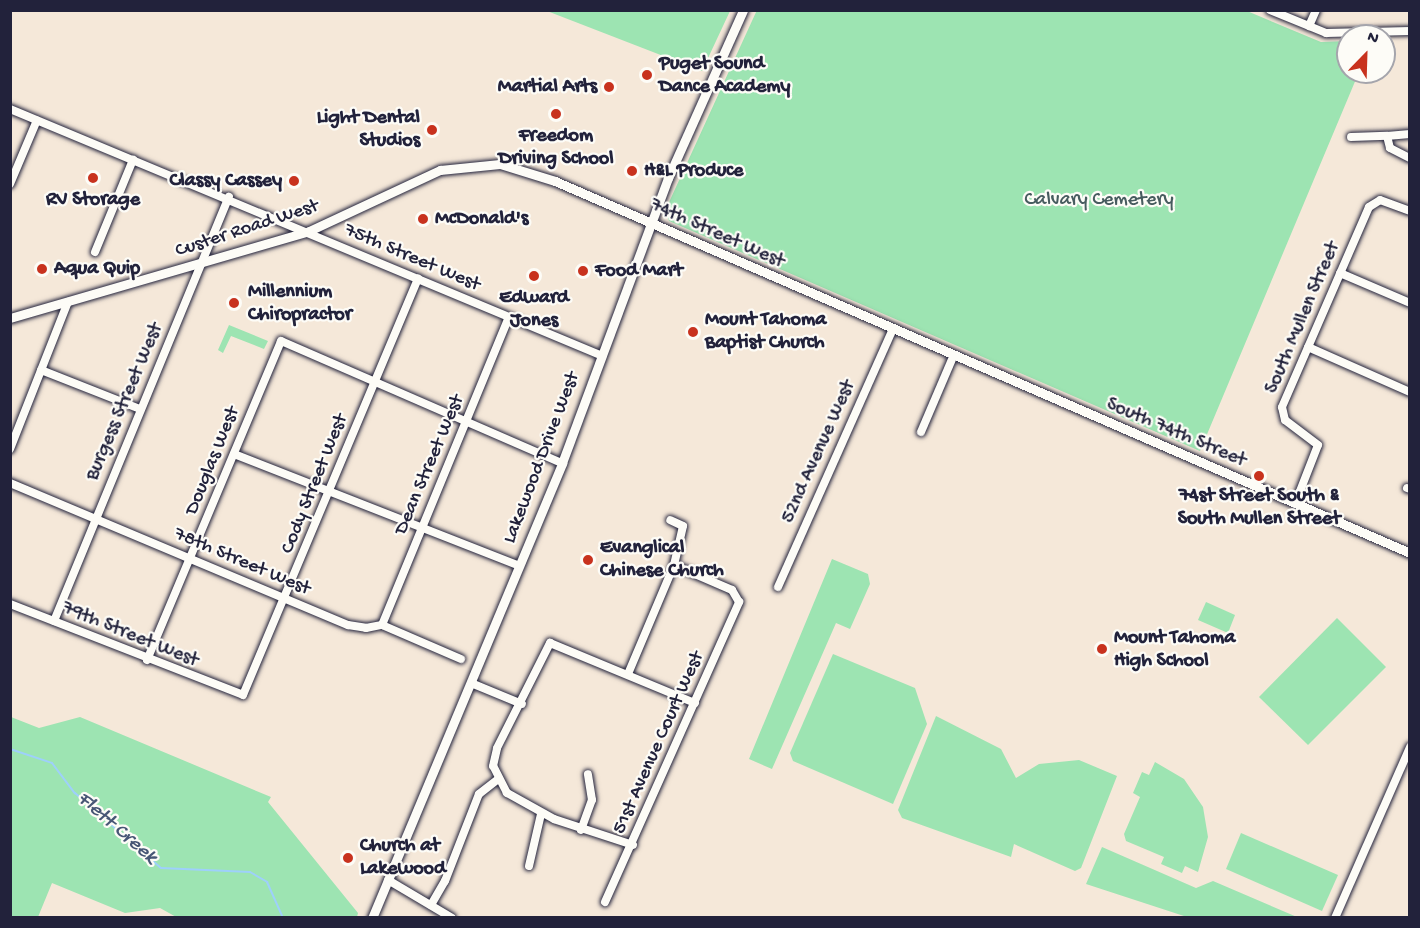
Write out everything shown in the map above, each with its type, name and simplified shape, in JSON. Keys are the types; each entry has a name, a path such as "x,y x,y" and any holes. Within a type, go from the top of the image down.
{"main road":[{"name":"Lakewood Drive West","path":"372,918 562,463 649,224 743,10"},
{"name":"74th Street West","path":"489,163 531,172 928,347"},
{"name":"Custer Road West","path":"10,318 200,265 309,231 440,170 489,163"},
{"name":"South 74th Street","path":"928,347 1410,553"}],"street":[{"path":"1270,10 1332,34 1410,31"},
{"path":"1309,26 1316,10"},
{"name":"75th Street West","path":"10,110 229,197 600,355"},
{"path":"10,184 37,120"},
{"path":"1351,137 1410,134"},
{"path":"1387,136 1390,148 1410,158"},
{"path":"95,252 133,160"},
{"name":"Burgess Street West","path":"54,621 229,197"},
{"name":"South Mullen Street","path":"1295,504 1318,445 1285,420 1282,407 1340,273 1376,201 1410,211"},
{"path":"1340,273 1410,303"},
{"name":"Cody Street West","path":"237,697 245,693 418,278"},
{"path":"10,448 68,302"},
{"name":"Dean Street West","path":"382,625 509,318"},
{"name":"52nd Avenue West","path":"778,587 892,331"},
{"name":"Douglas West","path":"147,660 281,341 375,381"},
{"path":"1308,347 1410,392"},
{"path":"921,432 952,357"},
{"path":"41,370 140,409"},
{"path":"375,381 562,463"},
{"path":"234,454 329,493 423,526 520,566"},
{"name":"78th Street West","path":"10,483 348,625 366,628 382,625 462,659"},
{"path":"628,674 674,566 683,525 670,520"},
{"name":"51st Avenue Court West","path":"605,902 633,845 739,596 674,566"},
{"name":"79th Street West","path":"10,604 237,697"},
{"path":"633,845 581,830 541,814 507,793 497,780 494,755 522,704 549,643 695,703"},
{"path":"471,683 522,704"},
{"path":"1335,918 1410,747"},
{"path":"581,830 592,800 588,774"},
{"path":"431,905 447,877 479,794 497,780"},
{"path":"529,866 541,814"},
{"path":"388,880 452,918"}],"green space":[{"name":"Calvary Cemetery","path":"757,10 1247,11 1321,42 1336,41 1336,84 1354,84 1200,451 669,221 665,211"},
{"path":"547,11 730,11 702,71"},
{"path":"229,325 268,341 264,349 231,336 223,353 218,350"},
{"path":"832,559 868,574 870,584 850,629 836,623 772,769 749,759"},
{"path":"1206,602 1235,615 1228,633 1198,620"},
{"path":"1337,618 1386,667 1308,745 1259,697"},
{"path":"833,654 915,688 927,724 893,804 793,761 790,753"},
{"path":"936,716 1001,749 1016,778 1039,764 1079,760 1117,776 1081,868 1075,871 1014,844 1011,857 902,818 898,810"},
{"path":"11,717 39,728 80,717 271,797 268,802 358,913 357,917 178,918 160,908 125,913 52,883 38,917 11,917"},
{"path":"1155,762 1184,779 1203,807 1208,837 1198,872 1185,866 1182,873 1161,864 1164,857 1126,841 1124,834 1140,797 1133,793 1142,772 1149,775"},
{"path":"1241,833 1338,875 1322,911 1226,869"},
{"path":"1102,847 1196,888 1213,881 1297,917 1187,917 1086,884"}],"waterway":[{"name":"Flett Creek","path":"10,749 52,763 75,793 161,868 250,872 267,882 283,918"}],"place":[{"name":"Puget Sound Dance Academy","path":"647,75"},
{"name":"Martial Arts","path":"609,87"},
{"name":"Freedom Driving School","path":"556,114"},
{"name":"Light Dental Studios","path":"432,130"},
{"name":"H&L Produce","path":"632,171"},
{"name":"RV Storage","path":"93,178"},
{"name":"Classy Cassey","path":"294,181"},
{"name":"McDonald's","path":"423,219"},
{"name":"Aqua Quip","path":"42,269"},
{"name":"Food Mart","path":"583,271"},
{"name":"Edward Jones","path":"534,276"},
{"name":"Millennium Chiropractor","path":"234,303"},
{"name":"Mount Tahoma Baptist Church","path":"693,332"},
{"name":"74st Street South & South Mullen Street","path":"1259,476"},
{"name":"Evanglical Chinese Church","path":"588,560"},
{"name":"Mount Tahoma High School","path":"1102,649"},
{"name":"Church at Lakewood","path":"348,858"}]}
